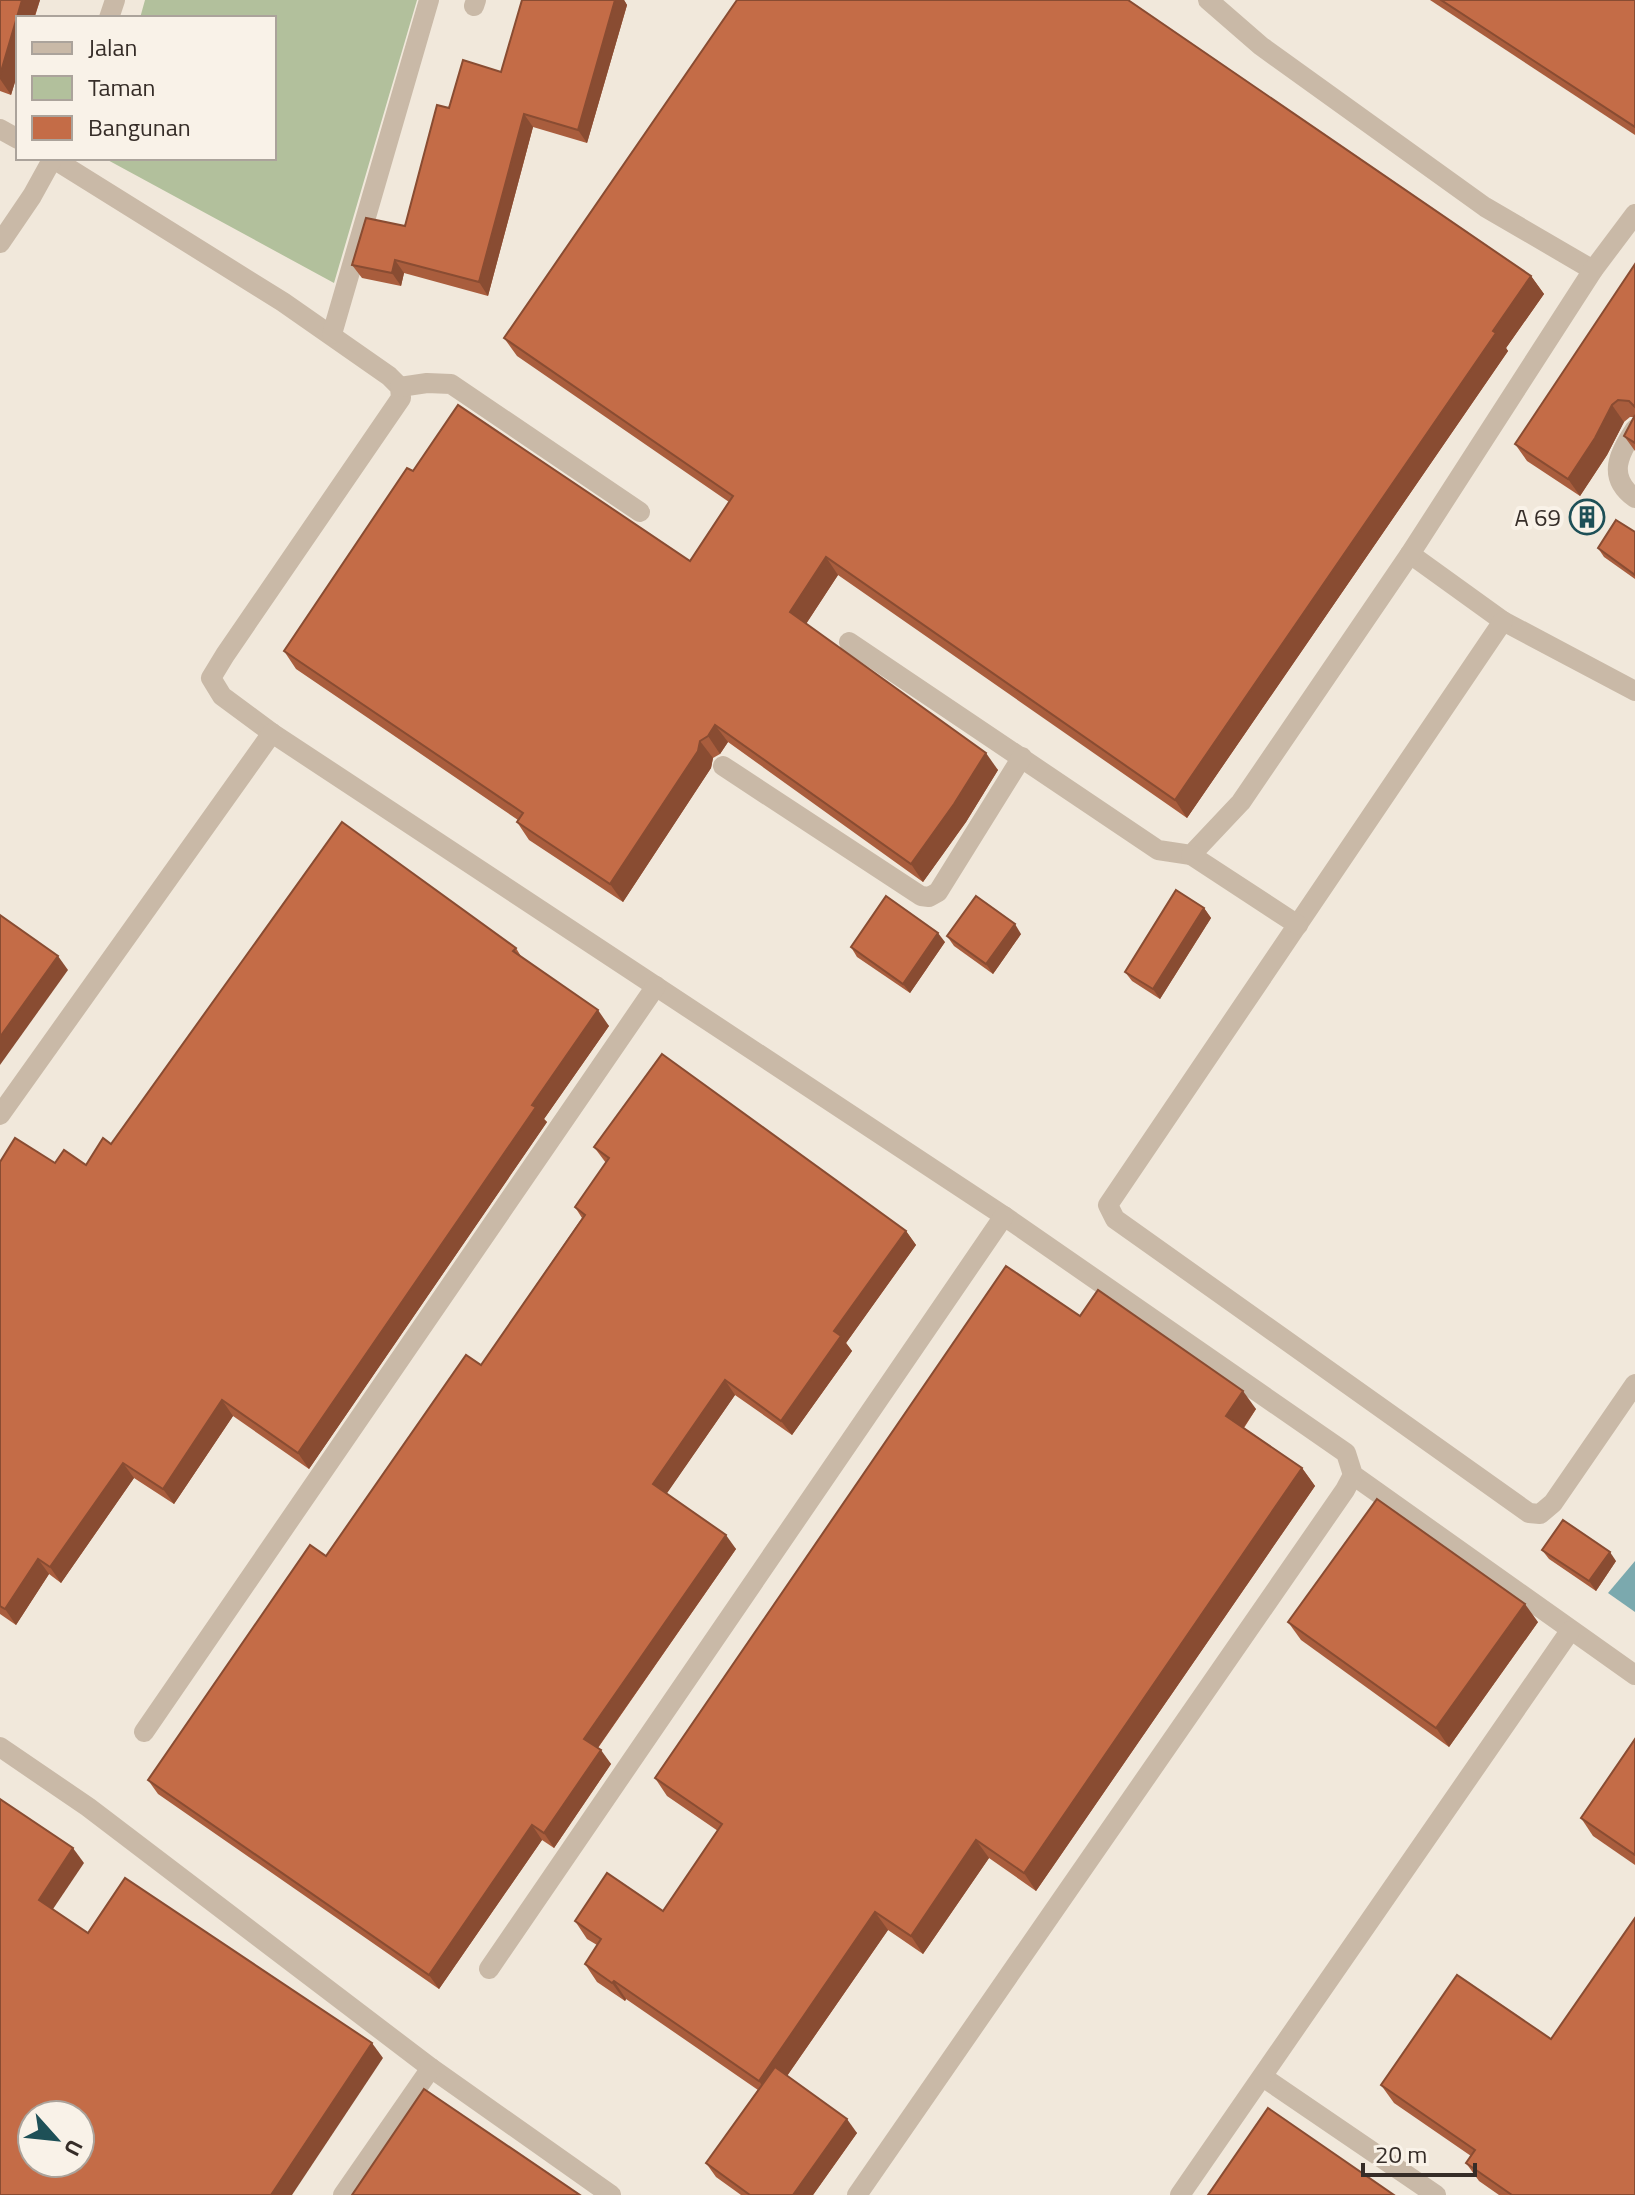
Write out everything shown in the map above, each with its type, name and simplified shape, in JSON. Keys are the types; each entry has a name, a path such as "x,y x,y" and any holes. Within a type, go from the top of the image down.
{"street":[{"path":"332,334 429,0"},
{"path":"1208,0 1261,46 1485,207 1593,270"},
{"path":"0,243 52,160"},
{"path":"56,160 332,334 400,387 401,398 211,678 222,696 272,733 1004,1216 1346,1453 1353,1475 1635,1675"},
{"path":"1191,855 1241,802 1410,554 1593,270 1635,214"},
{"path":"400,387 427,383 451,384 640,512"},
{"path":"1635,429 1620,452 1618,473 1624,490 1635,498"},
{"path":"1410,554 1503,621 1635,691"},
{"path":"1503,621 1108,1205 1115,1219 1529,1513 1540,1514 1553,1503 1635,1384"},
{"path":"849,642 1158,850 1191,855 1298,925"},
{"path":"0,1115 272,733"},
{"path":"723,766 921,896 929,897 938,892 1022,757"},
{"path":"144,1732 656,986"},
{"path":"489,1969 1004,1216"},
{"path":"857,2195 1353,1475"},
{"path":"1180,2195 1570,1631"},
{"path":"0,1747 88,1807 431,2068 611,2195"},
{"path":"343,2195 431,2068"},
{"path":"1263,2077 1436,2195"}],"green space":[{"path":"145,0 417,0 334,283 108,160 276,160 276,16 141,16"}],"water":[{"path":"1635,1561 1635,1612 1608,1593"}],"building":[{"path":"0,0 22,0 16,16 0,75"},
{"path":"522,0 615,0 578,130 524,114 479,282 395,260 392,273 352,265 366,218 405,226 437,105 449,108 463,60 501,72"},
{"path":"737,0 1128,0 1531,276 1493,331 1496,333 1175,800 826,557 790,612 986,753 911,864 715,725 708,736 700,741 698,751 610,884 517,822 523,813 284,651 407,468 413,471 458,405 690,561 733,496 504,338"},
{"path":"1441,0 1635,0 1635,127"},
{"path":"1635,264 1635,407 1629,401 1618,400 1612,405 1568,479 1515,444"},
{"path":"1635,415 1635,443 1624,436"},
{"path":"1616,520 1635,532 1635,575 1598,548"},
{"path":"342,822 516,948 513,951 598,1010 532,1105 536,1107 298,1453 222,1400 163,1489 123,1463 50,1567 38,1559 5,1609 0,1606 0,1162 15,1138 55,1163 64,1150 86,1165 103,1138 111,1144"},
{"path":"1176,890 1204,908 1153,989 1125,972"},
{"path":"886,896 938,933 903,984 851,947"},
{"path":"976,896 1015,924 986,964 947,936"},
{"path":"0,915 58,956 0,1037"},
{"path":"662,1054 906,1231 834,1331 841,1336 781,1421 725,1380 653,1484 726,1535 584,1739 601,1750 544,1833 532,1825 429,1975 148,1780 310,1545 326,1556 466,1355 481,1365 585,1215 575,1207 609,1158 594,1147"},
{"path":"1006,1266 1080,1316 1098,1290 1243,1391 1226,1416 1302,1468 1024,1873 976,1840 911,1936 875,1912 759,2081 585,1964 601,1939 575,1921 607,1873 663,1911 722,1824 655,1778"},
{"path":"1377,1499 1525,1604 1436,1728 1288,1622"},
{"path":"1563,1520 1610,1552 1589,1581 1542,1550"},
{"path":"1635,1739 1635,1855 1581,1818"},
{"path":"0,1799 73,1848 39,1900 88,1933 125,1878 372,2043 271,2195 0,2195"},
{"path":"1635,1918 1635,2195 1512,2195 1466,2163 1475,2150 1381,2085 1457,1975 1551,2039"},
{"path":"775,2067 847,2119 793,2195 750,2195 706,2163"},
{"path":"424,2089 580,2195 352,2195"},
{"path":"1268,2108 1394,2195 1208,2195"}],"place":[{"name":"A 69","path":"1587,517"}]}
